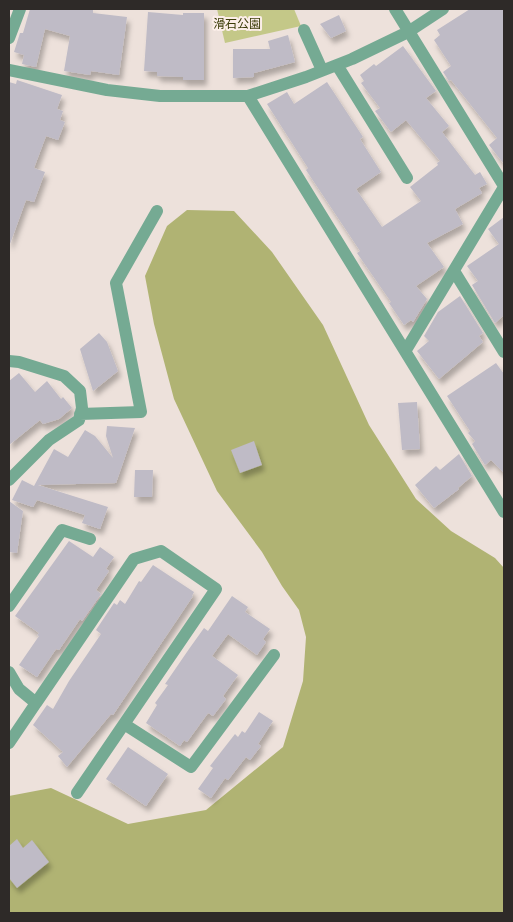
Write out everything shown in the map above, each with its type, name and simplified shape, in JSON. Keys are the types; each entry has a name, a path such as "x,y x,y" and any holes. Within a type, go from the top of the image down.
{"street":[{"path":"9,38 20,9"},
{"path":"395,9 504,186 406,350"},
{"path":"9,70 107,90 160,96 248,96 337,65 408,32 443,9"},
{"path":"304,30 322,70"},
{"path":"337,65 407,178"},
{"path":"248,96 504,512"},
{"path":"80,414 141,412 116,283 157,212"},
{"path":"454,271 504,352"},
{"path":"9,362 19,362 64,376 80,391 82,408 79,420 49,440 9,480"},
{"path":"9,606 62,530 90,539"},
{"path":"9,743 134,559 161,552 216,589 77,793"},
{"path":"124,724 191,767 274,655"},
{"path":"9,672 19,689 36,703"}],"green space":[{"name":"滑石公園","path":"217,9 294,9 301,26 225,43"},
{"path":"187,210 234,211 272,252 323,325 369,425 416,499 451,531 495,558 504,568 504,913 9,913 9,796 51,788 128,824 206,810 283,747 303,681 306,637 299,610 262,552 217,491 174,399 154,324 145,276 167,226"}],"building":[{"path":"30,9 93,9 93,13 127,17 119,75 91,71 90,75 64,71 70,36 45,29 36,67 22,64 24,55 14,52 20,33 23,33"},
{"path":"470,9 504,9 504,164 489,145 497,138 443,72 451,66 434,40 440,35 437,30"},
{"path":"148,12 183,15 183,13 204,13 204,80 183,80 183,77 157,76 157,72 144,71"},
{"path":"339,15 346,31 331,38 320,24"},
{"path":"288,35 295,62 254,73 254,77 233,78 233,49 270,49 268,41"},
{"path":"403,46 436,91 426,98 449,126 442,132 475,175 480,172 487,184 479,188 482,193 455,209 463,224 427,243 444,267 416,286 427,299 413,322 411,320 404,325 389,303 391,302 357,253 360,251 306,170 308,168 267,104 287,92 294,104 327,82 363,137 360,139 381,172 356,189 382,227 421,201 410,187 438,165 437,163 440,161 406,120 391,132 375,111 380,108 361,83 364,81 360,75"},
{"path":"17,80 62,95 57,109 63,111 60,120 65,122 58,140 46,136 34,168 45,172 34,202 26,200 10,244 9,82 16,84"},
{"path":"504,217 504,315 495,323 472,285 478,281 467,266 499,244 488,229"},
{"path":"460,296 483,333 479,336 483,342 439,379 417,351 429,341 424,336 438,312"},
{"path":"99,333 107,342 118,371 93,391 80,349"},
{"path":"496,363 504,374 504,473 491,460 485,465 472,444 475,441 468,433 470,431 447,396"},
{"path":"19,373 35,392 47,381 61,399 63,397 72,408 59,419 43,424 40,420 9,445 9,381"},
{"path":"417,402 420,449 402,450 398,403"},
{"path":"107,426 135,428 116,483 38,485 108,507 100,529 82,523 85,515 37,500 33,507 12,500 22,480 34,486 54,449 68,457 85,430 95,436 113,458 106,436"},
{"path":"254,441 262,465 240,473 231,450"},
{"path":"459,454 472,476 459,489 434,508 415,485 436,466 440,470"},
{"path":"135,470 153,470 152,497 134,497"},
{"path":"9,501 23,511 17,553 9,552"},
{"path":"69,541 93,557 100,547 114,557 106,569 109,571 96,590 101,594 82,621 80,619 59,650 56,649 37,677 19,665 39,636 37,635 39,633 15,616"},
{"path":"153,565 194,592 193,596 113,715 111,714 67,767 58,756 63,752 33,725 47,705 53,709 69,681 101,634 96,630 114,603 117,605 120,600 125,604 139,581 141,582"},
{"path":"232,596 248,607 245,612 270,629 263,639 266,642 257,655 228,634 212,656 238,675 223,696 226,699 213,716 208,713 187,742 184,740 180,746 146,723 157,705 155,703 168,685 165,684 204,628 208,631"},
{"path":"259,712 273,721 258,744 261,746 250,760 246,757 228,780 225,778 211,798 198,789 213,768 210,766 235,734 238,737 242,731 245,733"},
{"path":"128,747 168,774 146,806 106,779"},
{"path":"17,839 23,848 32,840 49,862 17,888 9,878 9,846"}]}
